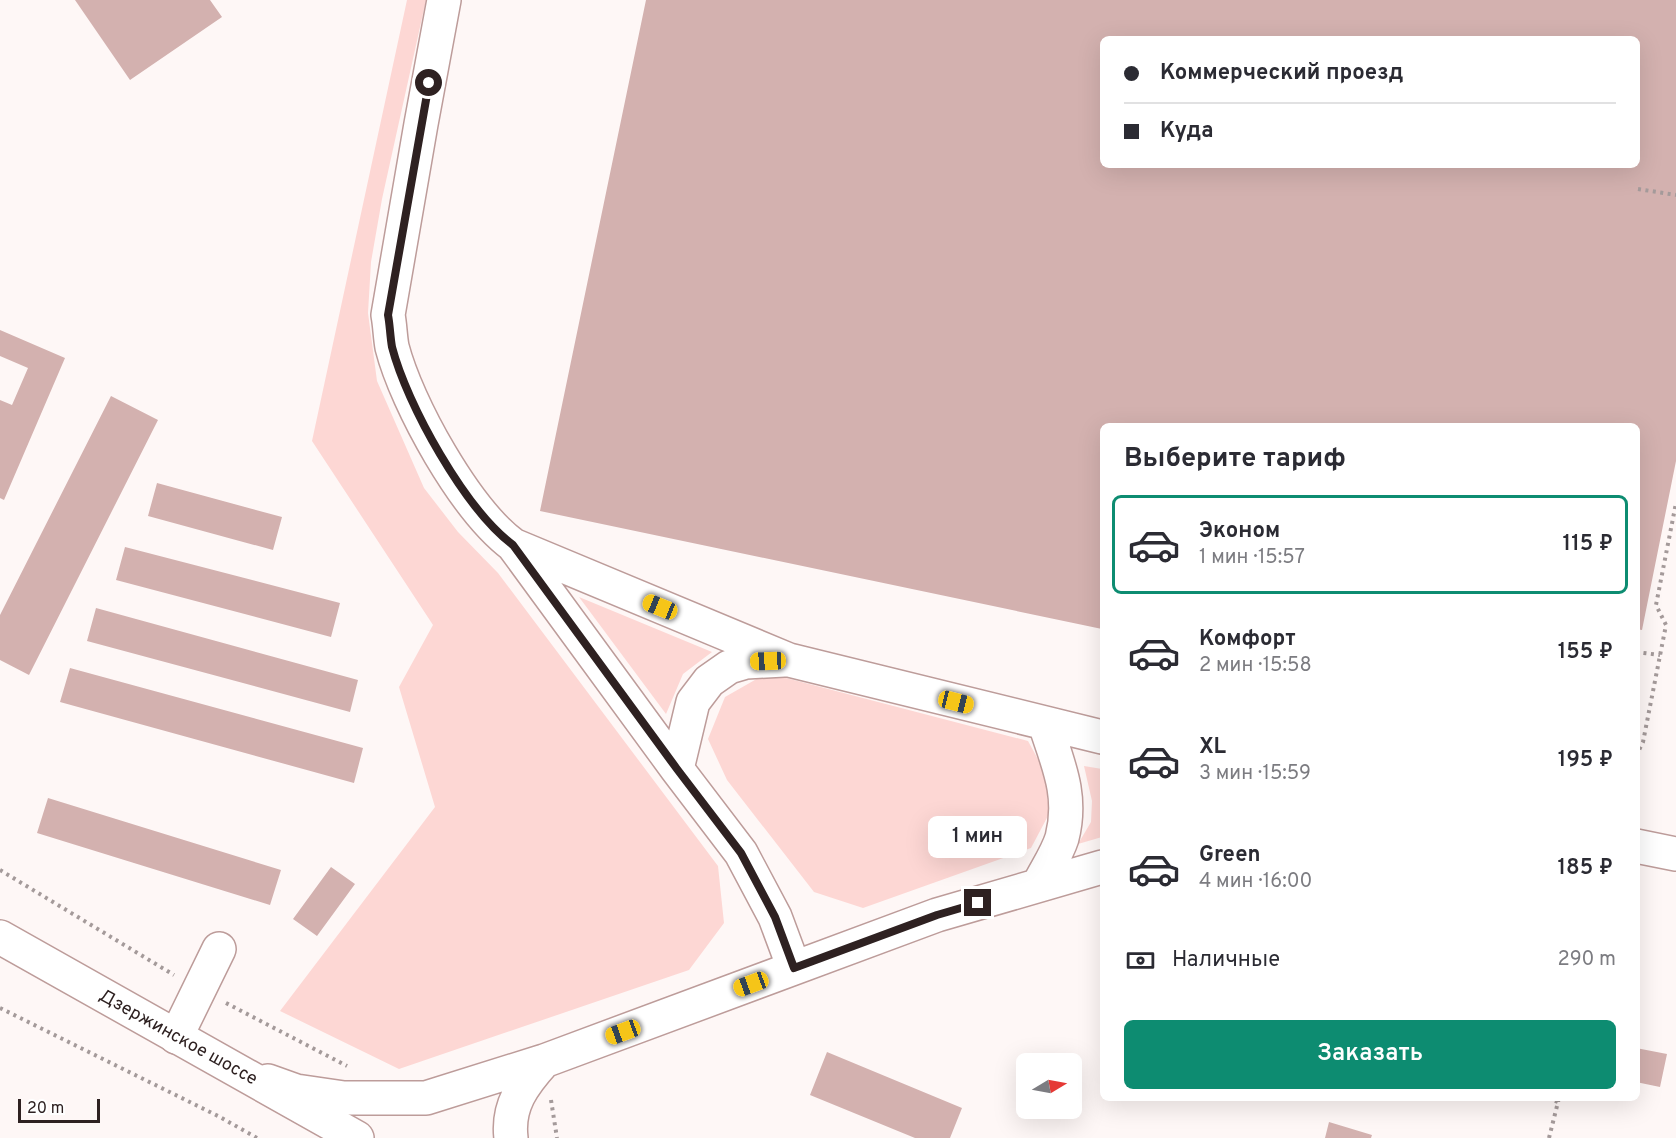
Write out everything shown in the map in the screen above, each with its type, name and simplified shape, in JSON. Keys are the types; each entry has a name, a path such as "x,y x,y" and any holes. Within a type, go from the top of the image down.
{"street":[{"path":"444,0 388,315 392,346 427,431 450,470 501,536 513,545 789,660 1100,737"},
{"path":"513,545 741,853 775,917 794,968"},
{"path":"677,769 693,702 709,681 729,667 746,662 789,660"},
{"path":"1039,884 1061,839 1066,807 1062,773 1045,724"},
{"path":"1640,847 1676,854"},
{"path":"235,1070 296,1091 344,1098 426,1098 544,1061 937,915 1100,868"},
{"name":"Дзержинское шоссе","path":"0,937 357,1138"},
{"path":"176,1037 219,949"},
{"path":"511,1138 512,1111 516,1101 528,1078 544,1061"}],"path":[{"path":"1638,189 1676,195"},
{"path":"1640,748 1666,625 1656,605 1676,503"},
{"path":"1640,652 1660,655"},
{"path":"0,1008 220,1117 257,1138"},
{"path":"550,1097 557,1138"},
{"path":"1549,1138 1558,1101"}],"shaded area":[{"path":"407,0 426,0 382,199 371,262 368,313 377,381 424,488 458,532 498,573 718,866 724,923 689,970 399,1069 280,1011 435,807 399,687 433,625 312,441"},
{"path":"579,597 712,652 683,674 666,714"},
{"path":"767,673 1028,741 1045,772 1049,814 1031,848 863,908 814,892 727,780 708,739 725,697"},
{"path":"1084,766 1100,769 1100,838 1078,844 1091,822 1092,801"}],"building":[{"path":"75,0 210,0 222,17 130,80"},
{"path":"646,0 1676,0 1676,461 1642,630 1640,630 1640,423 1100,423 1100,629 540,511"},
{"path":"0,330 65,358 4,500 0,498 0,400 12,405 28,368 0,356"},
{"path":"111,396 158,420 29,675 0,660 0,615"},
{"path":"157,483 282,517 273,550 148,516"},
{"path":"125,547 340,603 331,637 116,580"},
{"path":"96,608 358,680 350,712 87,641"},
{"path":"70,668 363,748 354,783 60,702"},
{"path":"48,798 281,870 270,905 37,833"},
{"path":"331,867 355,884 317,936 293,919"},
{"path":"1640,1049 1667,1054 1660,1087 1640,1083"},
{"path":"827,1052 962,1108 950,1138 915,1138 810,1095"},
{"path":"1329,1122 1372,1135 1371,1138 1325,1138"}],"route":[{"path":"429,83 388,315 392,346 404,378 427,431 450,470 501,536 513,545 741,853 775,917 794,968 937,915 978,903"}]}
